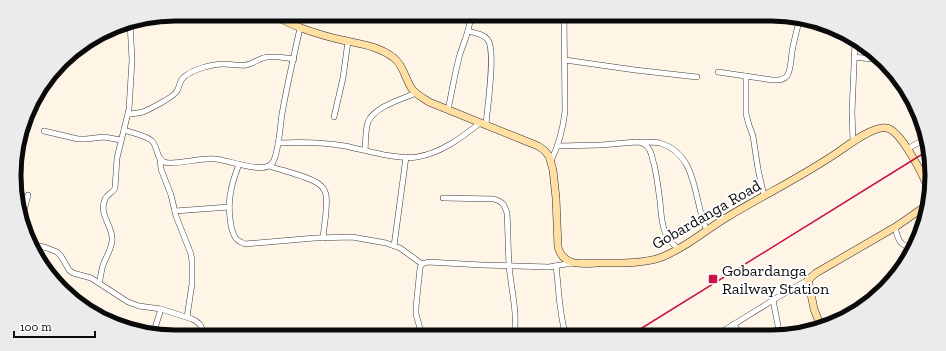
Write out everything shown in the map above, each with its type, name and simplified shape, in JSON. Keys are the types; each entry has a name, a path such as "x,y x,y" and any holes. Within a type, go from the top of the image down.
{"main road":[{"path":"284,21 300,28 368,46 384,52 398,62 411,88 429,102 538,146 547,154 551,161 553,170 558,247 560,254 572,263"},
{"name":"Gobardanga Road","path":"572,263 651,260 664,256 697,238 724,219 797,178 853,141 875,129 885,127 896,133 925,181"},
{"path":"819,322 813,304 808,280 816,273 895,227 921,209"}],"street":[{"path":"448,110 460,54 470,21"},
{"path":"551,161 558,146 564,125 564,21"},
{"path":"718,72 781,80 787,76 789,71 799,24"},
{"path":"99,283 103,265 111,248 112,242 112,237 104,216 104,204 106,198 114,191 115,188 116,166 128,114 132,60 130,28"},
{"path":"160,159 167,163 210,158 263,168 269,166 273,162 278,143 300,28"},
{"path":"278,143 321,143 365,150 389,156 406,157 425,155 448,146 483,124 491,74 491,48 487,38 468,31"},
{"path":"334,117 344,72 348,41"},
{"path":"853,141 852,112 855,46"},
{"path":"128,114 144,112 172,96 177,92 180,81 184,77 200,69 223,64 244,65 268,57 294,58"},
{"path":"854,57 872,59"},
{"path":"565,60 697,77"},
{"path":"746,76 746,114 753,136 764,196"},
{"path":"365,150 367,127 371,116 384,107 416,93"},
{"path":"124,130 151,140 155,145 160,159 192,262 192,284 187,317"},
{"path":"44,131 86,140 104,137 121,140"},
{"path":"907,149 921,141"},
{"path":"641,142 649,148 651,155 657,180 664,231 666,236 678,249"},
{"path":"558,146 654,142 668,147 682,158 691,174 707,231"},
{"path":"394,246 406,157"},
{"path":"239,164 230,192 229,207 232,228 235,238 239,242 245,244 323,238 352,238 386,242 408,253 422,264"},
{"path":"269,166 315,182 324,190 326,195 326,205 323,238"},
{"path":"25,208 28,195"},
{"path":"443,198 494,199 500,201 504,205 507,213 509,266 514,297 514,330"},
{"path":"175,211 229,207"},
{"path":"895,227 901,243 907,247"},
{"path":"38,246 53,250 61,256 73,273 91,278 120,298 139,306 161,309 187,317 200,323 203,330"},
{"path":"422,264 433,262 549,267 572,263"},
{"path":"420,330 416,314 416,307 420,268 422,264"},
{"path":"556,266 562,323 564,330"},
{"path":"725,330 808,280"},
{"path":"773,300 779,330"},
{"path":"155,329 161,309"},
{"path":"734,324 737,330"}],"railway":[{"path":"639,330 924,153"}],"place":[{"name":"Gobardanga Railway Station","path":"713,279"}]}
